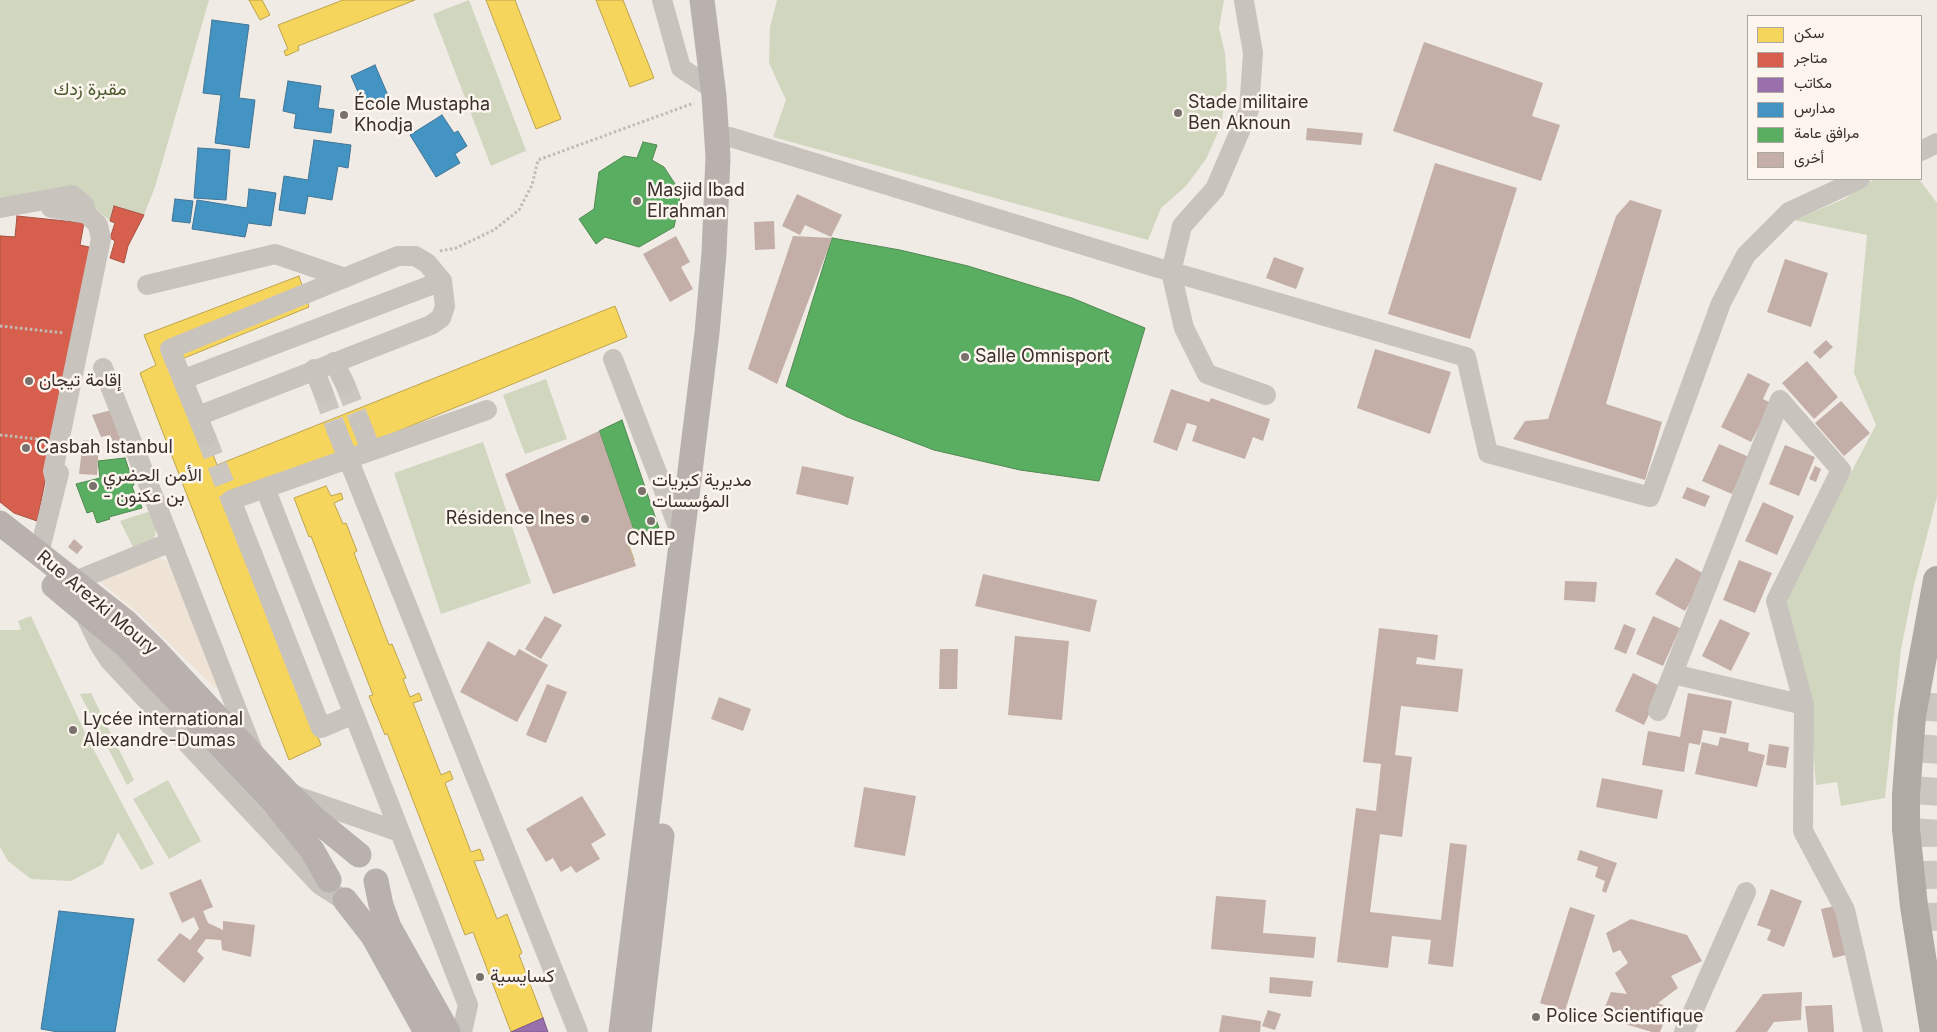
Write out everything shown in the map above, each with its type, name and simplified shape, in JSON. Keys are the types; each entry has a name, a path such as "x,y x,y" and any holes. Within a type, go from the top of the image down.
{"highway":[{"path":"1934,1032 1911,886 1906,829 1906,795 1912,716 1937,580"}],"main road":[{"path":"621,1032 707,333 714,253 718,157 713,92 702,0"},
{"path":"639,1032 724,303 730,205 730,137 714,0"},
{"name":"Rue Arezki Moury","path":"0,523 140,634 286,791 315,819 359,855"},
{"name":"Rue Arezki Moury","path":"0,545 82,609 141,661 274,803 312,850 338,892 373,936 426,1032"},
{"path":"376,881 374,887 365,898 358,900 338,892 330,873 338,860 352,854 359,855 370,862 374,868 381,906 389,927 448,1032"}],"street":[{"path":"662,0 680,68 713,92"},
{"path":"1244,1 1253,53 1249,110 1215,189 1182,226 1172,272 1184,328 1207,374 1266,395"},
{"path":"730,137 1172,272 1466,357 1488,453 1650,497 1721,303 1746,255 1789,212 1858,180"},
{"path":"1922,150 1937,143"},
{"path":"0,208 72,195 84,205 87,214 98,225 101,239 52,471 56,484"},
{"path":"51,208 87,214"},
{"path":"147,285 275,254 344,278"},
{"path":"198,416 314,369 431,325 442,318 445,306 442,281 428,263 415,256 398,256 170,349 184,379 198,416 206,437"},
{"path":"184,379 442,281"},
{"path":"613,359 682,538"},
{"path":"334,362 344,384"},
{"path":"103,368 256,758"},
{"path":"314,369 323,392"},
{"path":"1658,711 1780,400 1841,470 1776,601 1804,706 1802,831 1845,910 1873,1032"},
{"path":"354,714 321,728 231,500 487,410"},
{"path":"360,422 371,450"},
{"path":"337,431 578,1032"},
{"path":"39,553 69,436"},
{"path":"266,488 468,1005 462,1032"},
{"path":"75,581 171,542"},
{"path":"1673,674 1804,706"},
{"path":"286,791 312,803 400,832"},
{"path":"1684,1032 1746,892"}],"path":[{"path":"415,256 456,248 494,230 519,210 532,185 538,160 713,92"},
{"path":"0,326 66,333"},
{"path":"0,435 37,439 37,442"}],"green space":[{"name":"مقبرة زدك","path":"0,0 209,0 155,187 144,215 114,206 110,221 82,197 0,202"},
{"path":"469,0 527,153 525,151 491,166 433,14"},
{"path":"777,0 1224,0 1219,28 1225,53 1227,84 1221,126 1206,159 1186,186 1161,208 1148,240 773,137 786,100 769,63 770,27"},
{"path":"1872,180 1920,180 1937,203 1937,497 1914,585 1901,649 1885,798 1841,806 1837,782 1816,785 1809,696 1782,604 1876,425 1854,373 1867,235 1794,220 1844,199"},
{"path":"546,379 567,439 525,454 503,395"},
{"path":"483,442 531,583 441,614 394,473"},
{"path":"151,511 156,526 155,536 153,540 134,549 120,521"},
{"path":"31,616 87,737 154,864 141,870 118,832 103,864 71,881 31,879 8,861 0,847 0,630 21,630 18,621"},
{"path":"91,693 134,780 127,785 80,694"},
{"path":"168,780 201,841 169,859 133,799"}],"shaded area":[{"path":"158,557 167,562 174,572 218,685 215,688 135,610 98,580"}],"building: سكن":[{"path":"249,0 262,0 270,15 260,20"},
{"path":"343,0 415,0 298,46 299,50 286,56 284,51 288,49 278,25"},
{"path":"486,0 515,0 561,119 536,129"},
{"path":"596,0 623,0 654,78 630,87"},
{"path":"0,236 47,240 41,316 0,312"},
{"path":"299,276 309,307 177,361 217,465 615,306 627,337 228,501 321,745 289,760 140,373 156,365 144,335"},
{"name":"إقامة تيجان","path":"0,340 61,345 55,421 0,417"},
{"name":"Résidence Ines","path":"582,447 590,471 611,464 635,534 626,537 634,560 585,576 578,556 567,559 557,526 544,530 529,493 561,482 553,457"},
{"path":"326,486 331,496 341,493 343,499 334,503 343,524 346,523 357,551 354,553 389,645 392,644 406,678 403,679 410,697 419,693 422,700 413,703 441,775 450,771 453,779 445,783 471,852 480,849 484,860 474,861 497,919 507,914 522,953 519,955 543,1018 511,1032 473,932 465,935 387,733 385,735 369,696 373,695 311,536 309,537 294,498"}],"building: متاجر":[{"path":"114,206 144,215 128,246 124,263 110,258 115,241 110,238 115,223 110,221"},
{"path":"17,216 84,223 80,245 93,248 37,521 14,513 0,502 0,236 15,237"}],"building: مكاتب":[{"path":"543,1018 548,1032 511,1032"}],"building: مدارس":[{"path":"212,20 249,25 239,98 255,100 249,148 215,143 221,95 203,93"},
{"path":"375,65 390,100 366,110 351,76"},
{"path":"288,81 321,86 318,108 334,110 331,133 294,128 296,114 283,111"},
{"path":"442,115 454,133 458,131 467,146 455,154 460,163 436,177 410,135"},
{"path":"314,140 351,145 348,168 338,166 332,200 308,196 305,214 279,210 284,176 308,180"},
{"path":"198,148 230,150 226,200 194,198"},
{"path":"249,189 276,193 271,226 248,223 245,237 192,229 197,200 247,208"},
{"path":"175,199 193,201 190,223 172,221"},
{"path":"59,911 134,919 115,1032 58,1032 41,1029"}],"building: مرافق عامة":[{"name":"Masjid Ibad Elrahman","path":"643,142 657,145 652,160 664,167 681,193 674,227 639,247 605,237 596,244 579,219 594,209 599,172 624,156 637,158"},
{"name":"Salle Omnisport","path":"832,238 900,250 968,266 1072,298 1145,328 1099,481 1020,470 934,450 847,417 786,386"},
{"path":"622,420 659,528 635,534 599,431"},
{"path":"125,458 134,485 132,486 136,498 139,497 142,508 109,517 110,519 97,523 93,511 87,513 76,484 100,478 98,461"}],"building: أخرى":[{"path":"1424,42 1543,83 1532,116 1560,125 1541,181 1393,131"},
{"path":"1307,128 1363,133 1361,145 1306,140"},
{"path":"1435,163 1517,188 1470,339 1388,314"},
{"path":"797,194 842,215 831,237 805,225 800,235 782,226"},
{"path":"1630,200 1662,210 1606,404 1662,422 1645,480 1513,439 1525,421 1548,419 1616,216"},
{"path":"774,221 775,249 755,250 754,222"},
{"path":"676,236 690,262 681,267 693,289 670,302 643,254"},
{"path":"793,236 832,238 777,384 748,369"},
{"path":"1274,257 1304,268 1296,289 1266,278"},
{"path":"1785,259 1828,273 1811,327 1767,312"},
{"path":"1826,340 1833,347 1820,359 1813,352"},
{"path":"1375,349 1451,372 1430,434 1357,408"},
{"path":"1807,361 1838,397 1814,419 1782,383"},
{"path":"1748,373 1770,384 1763,399 1771,403 1751,442 1721,427"},
{"path":"1171,389 1209,402 1211,398 1270,419 1263,441 1253,437 1245,459 1192,441 1197,426 1187,423 1177,451 1153,442"},
{"path":"1841,401 1870,433 1844,456 1815,423"},
{"path":"112,410 128,449 117,453 110,435 101,437 92,415"},
{"path":"599,431 635,534 626,537 636,566 553,594 505,474"},
{"path":"83,440 99,442 97,475 79,474"},
{"path":"1719,444 1749,457 1732,494 1702,481"},
{"path":"1785,445 1815,457 1799,496 1769,484"},
{"path":"802,466 854,477 848,505 796,494"},
{"path":"1815,466 1821,469 1816,482 1809,479"},
{"path":"1687,487 1710,496 1705,507 1682,498"},
{"path":"1763,502 1794,516 1777,555 1745,541"},
{"path":"74,539 83,547 77,554 68,547"},
{"path":"1676,558 1706,575 1685,611 1655,594"},
{"path":"1739,560 1772,573 1755,613 1723,600"},
{"path":"983,574 1097,600 1090,632 975,606"},
{"path":"1565,581 1597,582 1595,602 1564,600"},
{"path":"545,616 562,625 541,659 525,649"},
{"path":"1653,616 1680,628 1663,666 1636,654"},
{"path":"1720,619 1750,633 1731,671 1702,656"},
{"path":"1624,624 1636,629 1626,654 1614,649"},
{"path":"1379,628 1438,635 1435,660 1417,657 1416,664 1463,669 1458,712 1401,706 1395,755 1412,757 1402,837 1380,834 1370,912 1441,920 1450,843 1467,845 1453,967 1428,964 1431,940 1392,936 1388,968 1337,962 1356,808 1376,811 1381,764 1363,762"},
{"path":"1015,636 1069,641 1062,720 1008,715"},
{"path":"488,641 515,656 519,649 548,665 517,722 460,692"},
{"path":"940,649 958,649 957,689 939,689"},
{"path":"1633,673 1662,687 1644,725 1615,711"},
{"path":"547,684 567,692 546,743 526,735"},
{"path":"1688,693 1732,701 1726,734 1703,730 1700,745 1689,743 1684,772 1642,765 1648,731 1680,737"},
{"path":"719,697 751,709 743,731 711,719"},
{"path":"1720,737 1749,743 1748,751 1765,755 1757,787 1695,774 1702,742 1718,746"},
{"path":"1769,744 1789,747 1786,768 1766,765"},
{"path":"1602,778 1663,790 1657,819 1596,807"},
{"path":"864,787 916,796 905,856 854,847"},
{"path":"582,796 606,835 591,844 600,859 576,873 571,866 561,872 553,858 546,862 526,829"},
{"path":"1580,850 1617,863 1606,893 1602,891 1605,881 1595,877 1598,867 1577,860"},
{"path":"201,879 213,907 203,911 208,923 223,930 223,921 255,925 251,957 222,950 221,940 206,939 197,951 204,958 184,983 157,960 180,933 190,940 199,929 194,917 182,923 169,893"},
{"path":"1771,889 1802,901 1784,947 1767,940 1771,930 1757,925"},
{"path":"1216,896 1266,900 1263,933 1316,937 1314,958 1211,949"},
{"path":"1839,905 1850,954 1833,958 1821,909"},
{"path":"1570,907 1595,915 1565,1011 1540,1003"},
{"path":"1631,919 1687,935 1702,961 1671,976 1678,988 1658,1003 1670,1008 1660,1032 1652,1032 1601,1017 1611,992 1627,994 1615,973 1628,963 1620,950 1613,953 1606,933"},
{"path":"1270,977 1313,981 1311,997 1269,993"},
{"path":"1802,992 1801,1020 1774,1022 1767,1032 1735,1032 1763,994"},
{"path":"1832,1005 1834,1032 1808,1032 1805,1006"},
{"path":"1268,1010 1281,1014 1275,1030 1262,1026"},
{"path":"1222,1015 1261,1021 1260,1032 1219,1032"}],"tunnel":[{"path":"345,384 360,422"},
{"path":"323,392 337,431"},
{"path":"206,437 231,500"},
{"path":"1928,931 1926,822 1935,691"}],"place":[{"name":"Stade militaire Ben Aknoun","path":"1178,113"},
{"name":"École Mustapha Khodja","path":"344,115"},
{"name":"Masjid Ibad Elrahman","path":"637,201"},
{"name":"Salle Omnisport","path":"965,357"},
{"name":"إقامة تيجان","path":"29,381"},
{"name":"Casbah Istanbul","path":"26,448"},
{"name":"الأمن الحضري - بن عكنون","path":"93,486"},
{"name":"مديرية كبريات المؤسسات","path":"642,491"},
{"name":"Résidence Ines","path":"585,519"},
{"name":"CNEP","path":"651,521"},
{"name":"Lycée international Alexandre-Dumas","path":"73,730"},
{"name":"كسايسية","path":"480,977"},
{"name":"Police Scientifique","path":"1536,1017"}]}
